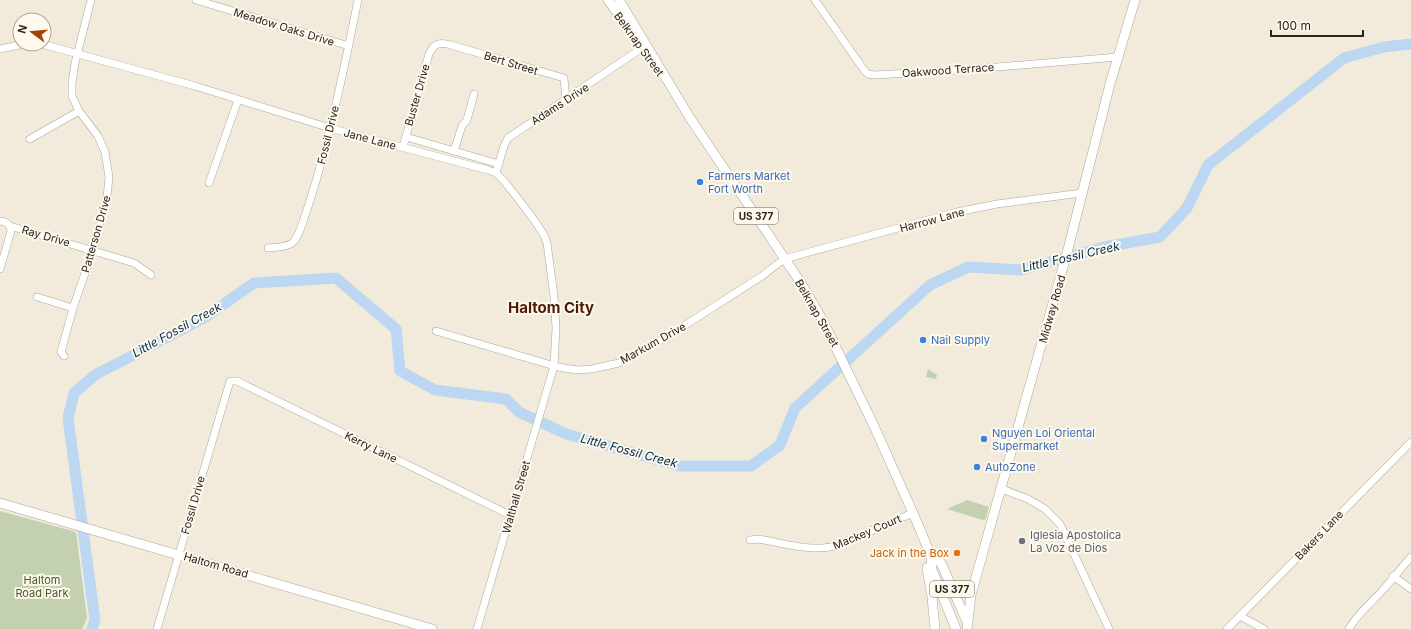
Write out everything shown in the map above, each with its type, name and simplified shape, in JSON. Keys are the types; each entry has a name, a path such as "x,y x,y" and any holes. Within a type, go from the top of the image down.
{"main road":[{"name":"Belknap Street","path":"608,0 671,87 800,283 820,316 853,381 932,556 932,570 954,628"},
{"name":"Belknap Street","path":"619,0 646,42 671,87"},
{"name":"Midway Road","path":"969,628 971,595 1062,274 1097,130 1136,0"},
{"name":"Haltom Road","path":"0,503 432,629"},
{"path":"922,533 932,597 935,629"},
{"name":"Belknap Street","path":"932,556 941,563 969,628"},
{"name":"Midway Road","path":"960,606 971,595"},
{"path":"954,628 960,606"}],"street":[{"name":"Patterson Drive","path":"64,356 61,352 73,308 93,250 107,197 109,177 105,152 98,136 79,111 72,96 72,83 91,0"},
{"name":"Meadow Oaks Drive","path":"196,0 349,46"},
{"name":"Fossil Drive","path":"268,248 285,246 292,243 305,216 320,170 349,46 358,0"},
{"name":"Oakwood Terrace","path":"815,0 868,74 875,75 960,70 1118,58"},
{"name":"Bert Street","path":"436,45 440,43 451,45 564,78 566,100"},
{"name":"Buster Drive","path":"404,142 429,54 432,48 436,45"},
{"path":"0,49 12,46"},
{"name":"Jane Lane","path":"52,46 330,128 404,142 496,173 505,182 532,217 548,244 556,328 554,366"},
{"name":"Adams Drive","path":"496,173 496,164 508,138 642,48"},
{"path":"454,151 462,126 467,120 474,94"},
{"path":"209,184 238,100"},
{"path":"30,139 79,111"},
{"path":"404,142 454,151 496,164"},
{"name":"Harrow Lane","path":"784,259 957,212 997,204 1082,193"},
{"name":"Ray Drive","path":"0,221 5,222 10,226 134,263 151,275"},
{"path":"0,269 11,232 10,226"},
{"name":"Markum Drive","path":"436,332 554,366 577,370 620,363 665,338 762,276 784,259"},
{"path":"37,297 73,308"},
{"name":"Walthall Street","path":"477,629 554,366"},
{"name":"Fossil Drive","path":"157,629 230,381"},
{"name":"Kerry Lane","path":"230,381 237,381 510,515"},
{"name":"Bakers Lane","path":"1227,629 1411,442"},
{"path":"1002,489 1028,499 1045,509 1060,524 1109,629"},
{"name":"Mackey Court","path":"750,540 809,548 828,548 913,513"},
{"path":"1349,629 1353,622 1411,557"},
{"path":"1393,576 1411,589"},
{"path":"1240,616 1264,629"}],"green space":[{"path":"928,369 937,375 936,379 926,377"},
{"path":"967,500 989,507 986,519 983,520 947,509"},
{"name":"Haltom Road Park","path":"0,511 76,532 87,618 82,629 0,629"}],"waterway":[{"name":"Little Fossil Creek","path":"92,629 95,620 68,418 74,393 95,375 204,318 254,283 336,278 396,329 400,371 435,390 506,399 519,412 566,434 680,466 751,466 780,445 795,408 930,285 968,267 1021,270 1104,247 1160,237 1187,208 1208,165 1344,58 1384,47 1411,44"}],"place":[{"name":"Farmers Market Fort Worth","path":"700,182"},
{"name":"Nail Supply","path":"923,340"},
{"name":"Nguyen Loi Oriental Supermarket","path":"984,439"},
{"name":"AutoZone","path":"977,467"},
{"name":"Iglesia Apostolica La Voz de Dios","path":"1022,541"},
{"name":"Jack in the Box","path":"957,553"}],"district":[{"name":"Haltom City","path":"551,308"}]}
